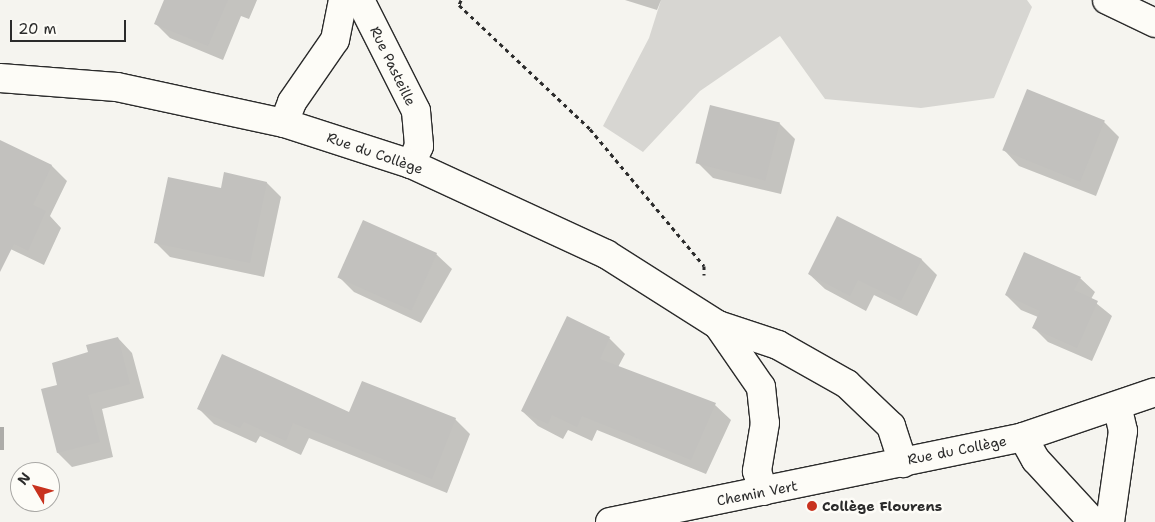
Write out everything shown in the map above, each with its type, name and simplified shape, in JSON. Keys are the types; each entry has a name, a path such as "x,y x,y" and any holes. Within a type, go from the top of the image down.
{"street":[{"path":"284,123 292,102 335,40 343,0"},
{"name":"Rue Pasteille","path":"360,0 416,111 419,146 411,164"},
{"path":"1107,0 1155,24"},
{"name":"Rue du Collège","path":"0,78 117,87 284,123 411,164 606,254 710,320 778,345 847,384 891,426 903,463 1023,437 1118,408 1155,392"},
{"name":"Rue du Collège","path":"710,320 761,388 765,423 757,471 763,491"},
{"path":"1110,522 1123,431 1118,408"},
{"path":"1023,437 1036,460 1093,522"},
{"name":"Chemin Vert","path":"610,522 903,463"}],"path":[{"path":"456,0 459,5 590,129 704,266 710,320"},
{"path":"459,5 462,0"}],"shaded area":[{"path":"661,0 1027,0 1032,7 994,98 921,108 825,99 780,36 700,91 643,152 603,126 649,38"},
{"path":"0,427 4,427 4,450 0,450"}],"building":[{"path":"164,0 228,0 208,46 154,24"},
{"path":"1027,89 1105,120 1080,182 1002,150"},
{"path":"710,105 780,122 765,181 695,163"},
{"path":"0,140 52,165 33,205 46,211 28,251 14,244 0,272"},
{"path":"224,172 267,182 250,263 154,243 168,177 221,188"},
{"path":"837,216 922,259 901,301 858,280 850,296 808,274"},
{"path":"363,220 437,253 411,310 337,278"},
{"path":"1024,252 1081,277 1074,290 1098,301 1077,348 1032,328 1040,311 1005,295"},
{"path":"567,316 610,337 600,359 716,403 691,460 582,416 577,427 552,415 548,424 521,411"},
{"path":"118,337 130,384 88,395 100,442 57,453 41,389 57,385 52,363 88,352 86,345"},
{"path":"222,354 349,412 362,381 456,418 432,479 293,423 286,441 244,422 240,428 197,409"}],"place":[{"name":"Collège Flourens","path":"812,506"}]}
